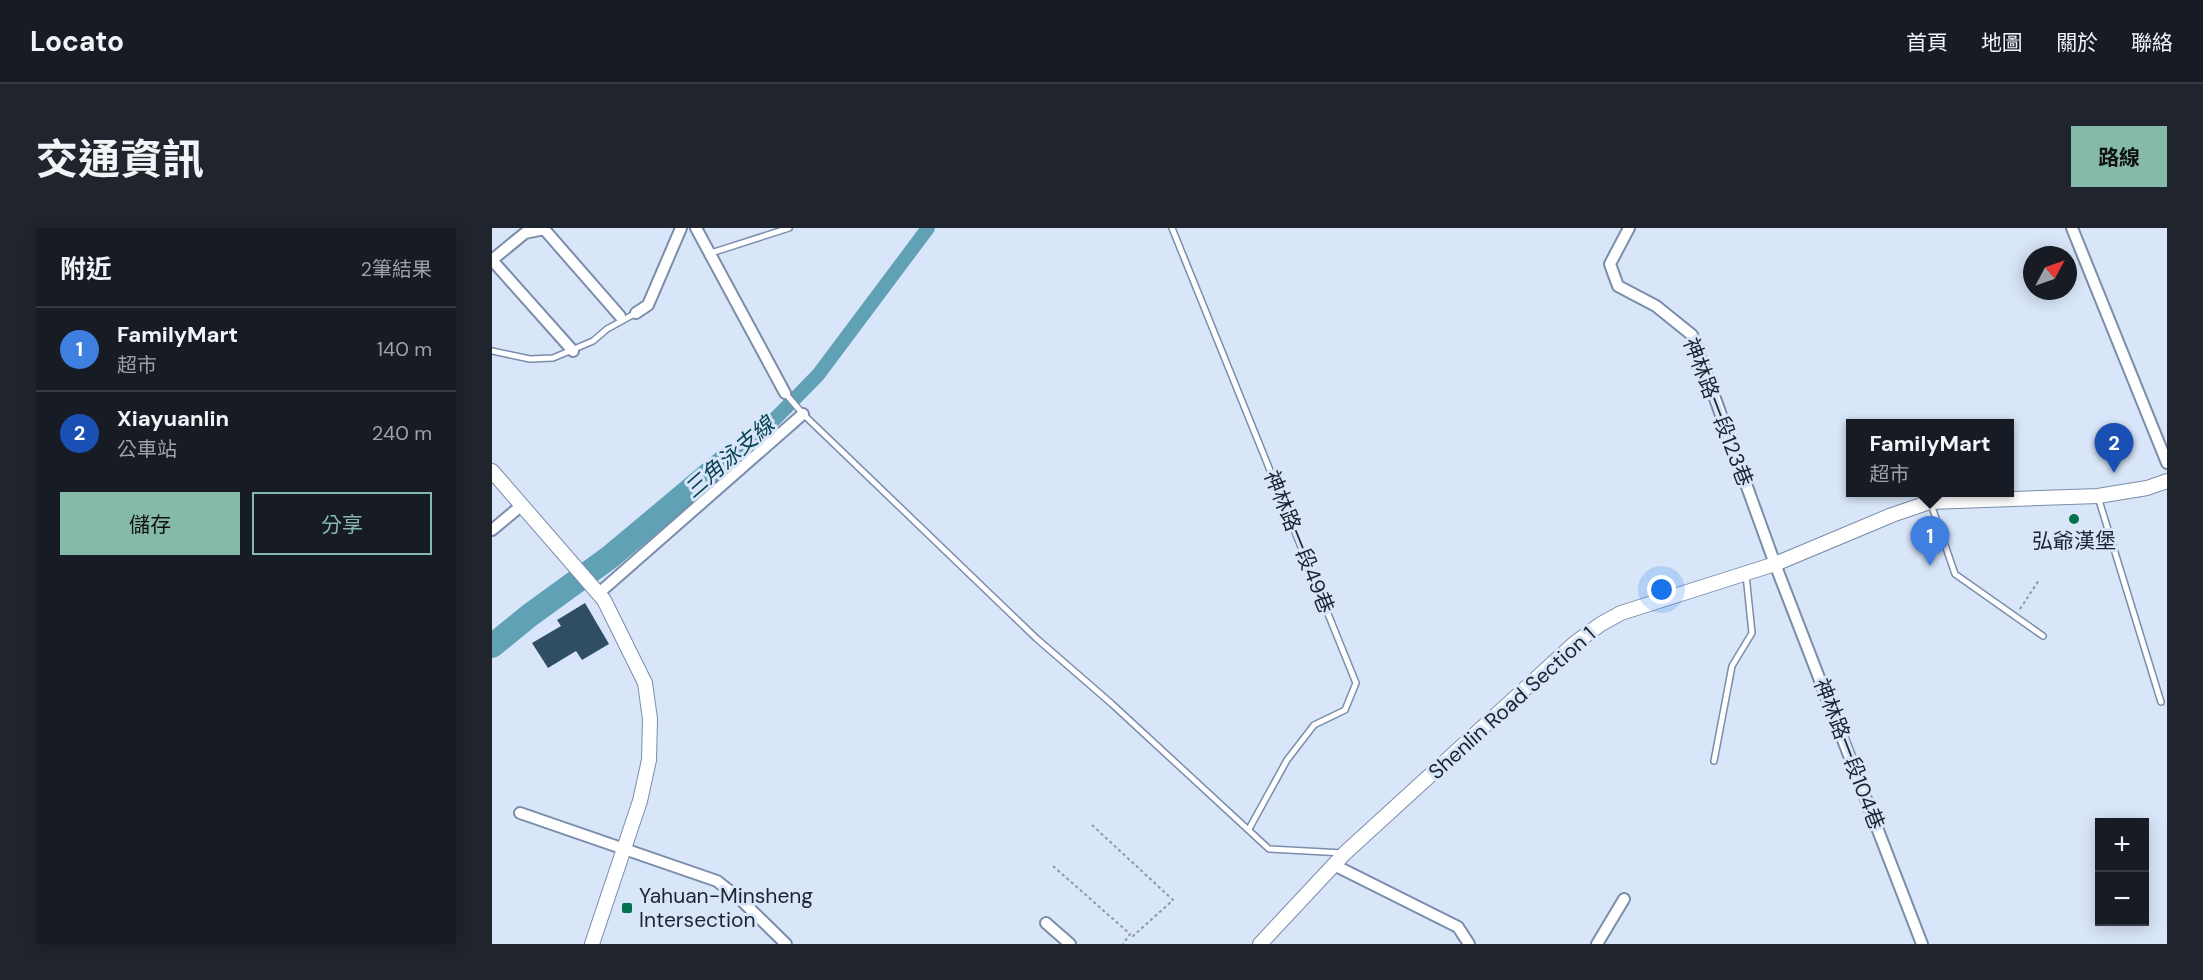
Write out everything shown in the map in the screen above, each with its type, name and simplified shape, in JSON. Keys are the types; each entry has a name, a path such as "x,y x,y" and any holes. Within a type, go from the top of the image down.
{"street":[{"path":"636,313 648,305 681,228"},
{"path":"696,228 785,393"},
{"name":"神林路一段123巷","path":"1629,228 1610,264 1618,286 1656,306 1692,335 1775,564"},
{"path":"2072,228 2167,463"},
{"path":"573,351 492,260 525,233 544,229 620,316"},
{"path":"597,590 802,412"},
{"path":"492,471 597,590 645,683 650,719 649,760 640,801 592,944"},
{"name":"Shenlin Road Section 1","path":"1260,944 1345,853 1575,643 1601,624 1631,610 1775,564 1892,515 1930,502 2098,496 2147,488 2167,481"},
{"path":"492,530 522,505"},
{"name":"神林路一段104巷","path":"1775,564 1922,944"},
{"path":"520,813 717,881 740,899 786,944"},
{"path":"1334,865 1458,927 1469,944"},
{"path":"1598,944 1624,899"},
{"path":"1046,923 1070,944"}],"lane":[{"path":"711,253 789,228"},
{"name":"神林路一段49巷","path":"1172,228 1356,682 1345,710 1314,725 1287,760 1249,829"},
{"path":"492,351 530,359 553,358 573,351 636,313"},
{"path":"785,393 1036,638 1269,849 1345,853"},
{"path":"2098,496 2161,702"},
{"path":"1930,502 1956,574 2043,636"},
{"path":"1714,761 1732,666 1752,633 1746,573"}],"path":[{"path":"2015,617 2039,580"},
{"path":"1053,866 1133,936 1173,900 1092,825"},
{"path":"1123,944 1130,934"}],"building":[{"path":"585,603 609,644 582,660 576,651 548,668 532,643 561,626 557,620"}],"waterway":[{"name":"三角泳支線","path":"727,459 765,429 818,375 928,228"},
{"name":"三角泳支線","path":"492,646 530,615 610,557 727,459"}],"place":[{"name":"Xiayuanlin","path":"2114,473"},
{"name":"弘爺漢堡","path":"2074,519"},
{"name":"FamilyMart","path":"1930,566"},
{"name":"Yahuan-Minsheng Intersection","path":"627,908"}]}
